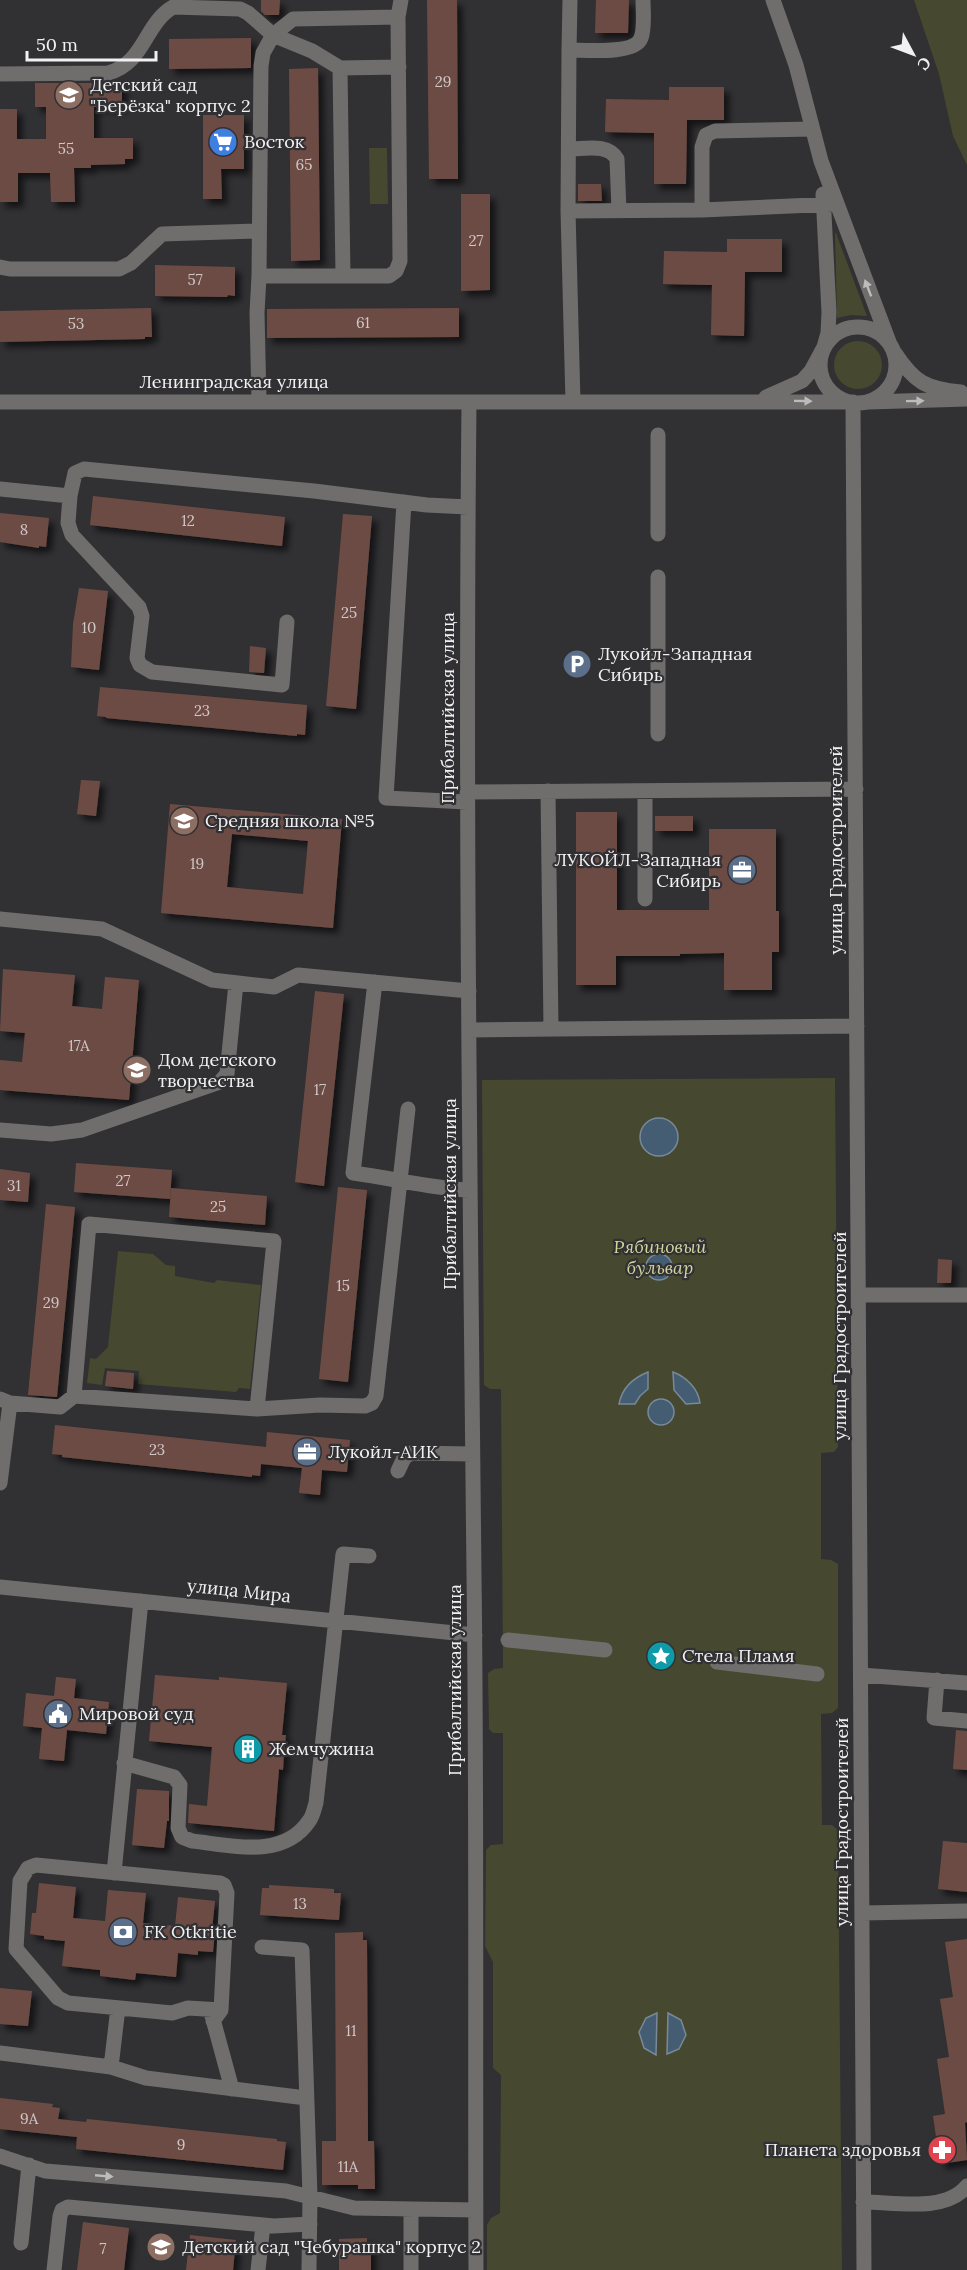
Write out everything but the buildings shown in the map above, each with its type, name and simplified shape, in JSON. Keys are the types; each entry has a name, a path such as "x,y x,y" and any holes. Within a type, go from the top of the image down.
{"street":[{"path":"259,276 389,276 396,272 400,261 398,17 401,0"},
{"path":"570,0 568,211 573,402"},
{"path":"569,50 626,49 636,46 642,38 643,0"},
{"path":"772,0 796,65 830,204 891,346 896,366 891,383 878,396 858,402 836,395 824,382 820,364 828,333 830,204"},
{"path":"0,74 108,73 118,70 138,53 165,11 173,7 240,9 248,13 273,35 312,51 340,68 399,67"},
{"path":"259,401 257,313 263,53 273,35 293,19 398,17"},
{"path":"340,68 343,276"},
{"path":"702,210 702,147 706,135 715,131 812,129"},
{"path":"569,149 606,149 613,152 617,159 619,211"},
{"path":"568,211 702,210 830,204"},
{"path":"0,267 10,269 119,269 131,263 162,234 259,231"},
{"path":"753,401 777,394 802,381 811,371 825,347 838,333 856,327 875,331 891,346 907,371 921,383 944,390 967,393"},
{"path":"469,403 858,402 967,399"},
{"name":"Ленинградская улица","path":"0,402 469,403"},
{"name":"улица Градостроителей","path":"858,402 856,789 864,2270"},
{"name":"Прибалтийская улица","path":"469,403 467,797 475,1635 476,2270"},
{"path":"658,435 658,534"},
{"path":"286,622 282,685 152,672 145,669 137,658 142,616 139,607 72,535 68,523 75,473 84,469 314,491 427,506 468,507"},
{"path":"0,489 70,496"},
{"path":"404,502 386,798 467,797 548,791 856,789"},
{"path":"658,577 658,734"},
{"path":"548,791 551,1029"},
{"path":"645,791 645,899"},
{"path":"0,919 102,930 212,980 274,987 298,975 469,991"},
{"path":"375,982 353,1173 429,1187 469,1190"},
{"path":"0,1130 51,1134 82,1130 220,1082 227,1074 236,983"},
{"path":"469,1030 857,1026"},
{"path":"0,1483 5,1401 60,1407 74,1396 257,1409 329,1405 365,1406 372,1403 376,1396 408,1109"},
{"path":"74,1396 89,1224 274,1241 257,1409"},
{"path":"859,1295 966,1294"},
{"path":"398,1470 404,1458 411,1453 472,1454"},
{"path":"124,1763 174,1777 180,1785 178,1828 182,1837 192,1841 263,1848 282,1843 299,1832 309,1821 316,1803 343,1554 369,1556"},
{"name":"улица Мира","path":"0,1587 475,1635"},
{"path":"114,1873 141,1601"},
{"path":"508,1640 605,1650"},
{"path":"717,1662 817,1674"},
{"path":"861,1675 967,1683"},
{"path":"937,1680 934,1718 967,1721"},
{"path":"215,2014 188,2008 172,2013 68,2003 58,1998 19,1953 15,1945 20,1881 28,1868 36,1865 224,1885 227,1893 215,2014 232,2090"},
{"path":"862,1913 967,1911"},
{"path":"262,1947 302,1950 310,2196 309,2270"},
{"path":"111,2067 118,2008"},
{"path":"0,2053 111,2067 146,2078 306,2098"},
{"path":"0,2156 45,2171 286,2191 310,2196 338,2206 354,2208 476,2210"},
{"path":"21,2243 29,2165"},
{"path":"863,2202 934,2204 961,2193 967,2186"},
{"path":"54,2270 60,2216 62,2210 68,2207 263,2225 310,2224"},
{"path":"411,2210 411,2270"},
{"path":"258,2270 263,2225"}],"green space":[{"path":"914,0 967,0 967,165 953,136 939,74"},
{"path":"369,148 387,148 388,204 370,204"},
{"path":"835,233 867,316 851,315 837,318"},
{"path":"853,341 863,341 875,348 882,360 882,370 875,382 863,389 853,389 838,378 834,370 834,360 845,345"},
{"name":"Рябиновый бульвар","path":"835,1078 838,1447 834,1452 821,1453 821,1559 831,1560 838,1564 838,1708 832,1713 821,1714 822,1825 832,1825 838,1830 842,2270 487,2270 487,2225 491,2218 500,2213 501,2075 493,2068 493,1962 485,1946 486,1850 491,1845 503,1844 503,1733 493,1733 489,1729 488,1673 494,1669 503,1668 501,1389 490,1389 484,1385 482,1080"},
{"path":"118,1251 153,1254 166,1265 175,1266 175,1276 214,1283 217,1280 261,1285 250,1389 239,1388 236,1392 138,1384 139,1371 105,1368 102,1385 87,1383 90,1358 96,1359 108,1347"}],"water":[{"path":"659,1118 673,1123 678,1137 673,1151 659,1156 645,1151 640,1137 645,1123"},
{"path":"659,1254 668,1258 672,1267 668,1276 659,1280 650,1276 646,1267 650,1258"},
{"path":"648,1372 648,1389 635,1404 619,1404 629,1384"},
{"path":"673,1372 691,1384 700,1403 686,1404 674,1390"},
{"path":"661,1399 670,1403 674,1412 670,1421 661,1425 652,1421 648,1412 652,1403"},
{"path":"657,2013 656,2055 644,2048 639,2032 646,2018"},
{"path":"668,2013 681,2020 686,2035 679,2049 667,2054"}],"place":[{"name":"Детский сад \"Берёзка\" корпус 2","path":"69,95"},
{"name":"Восток","path":"223,142"},
{"name":"Лукойл-Западная Сибирь","path":"577,664"},
{"name":"Средняя школа №5","path":"184,821"},
{"name":"ЛУКОЙЛ-Западная Сибирь","path":"742,870"},
{"name":"Дом детского творчества","path":"137,1070"},
{"name":"Лукойл-АИК","path":"307,1452"},
{"name":"Стела Пламя","path":"661,1656"},
{"name":"Мировой суд","path":"58,1714"},
{"name":"Жемчужина","path":"248,1749"},
{"name":"FK Otkritie","path":"123,1932"},
{"name":"Планета здоровья","path":"942,2150"},
{"name":"Детский сад \"Чебурашка\" корпус 2","path":"161,2247"}]}
